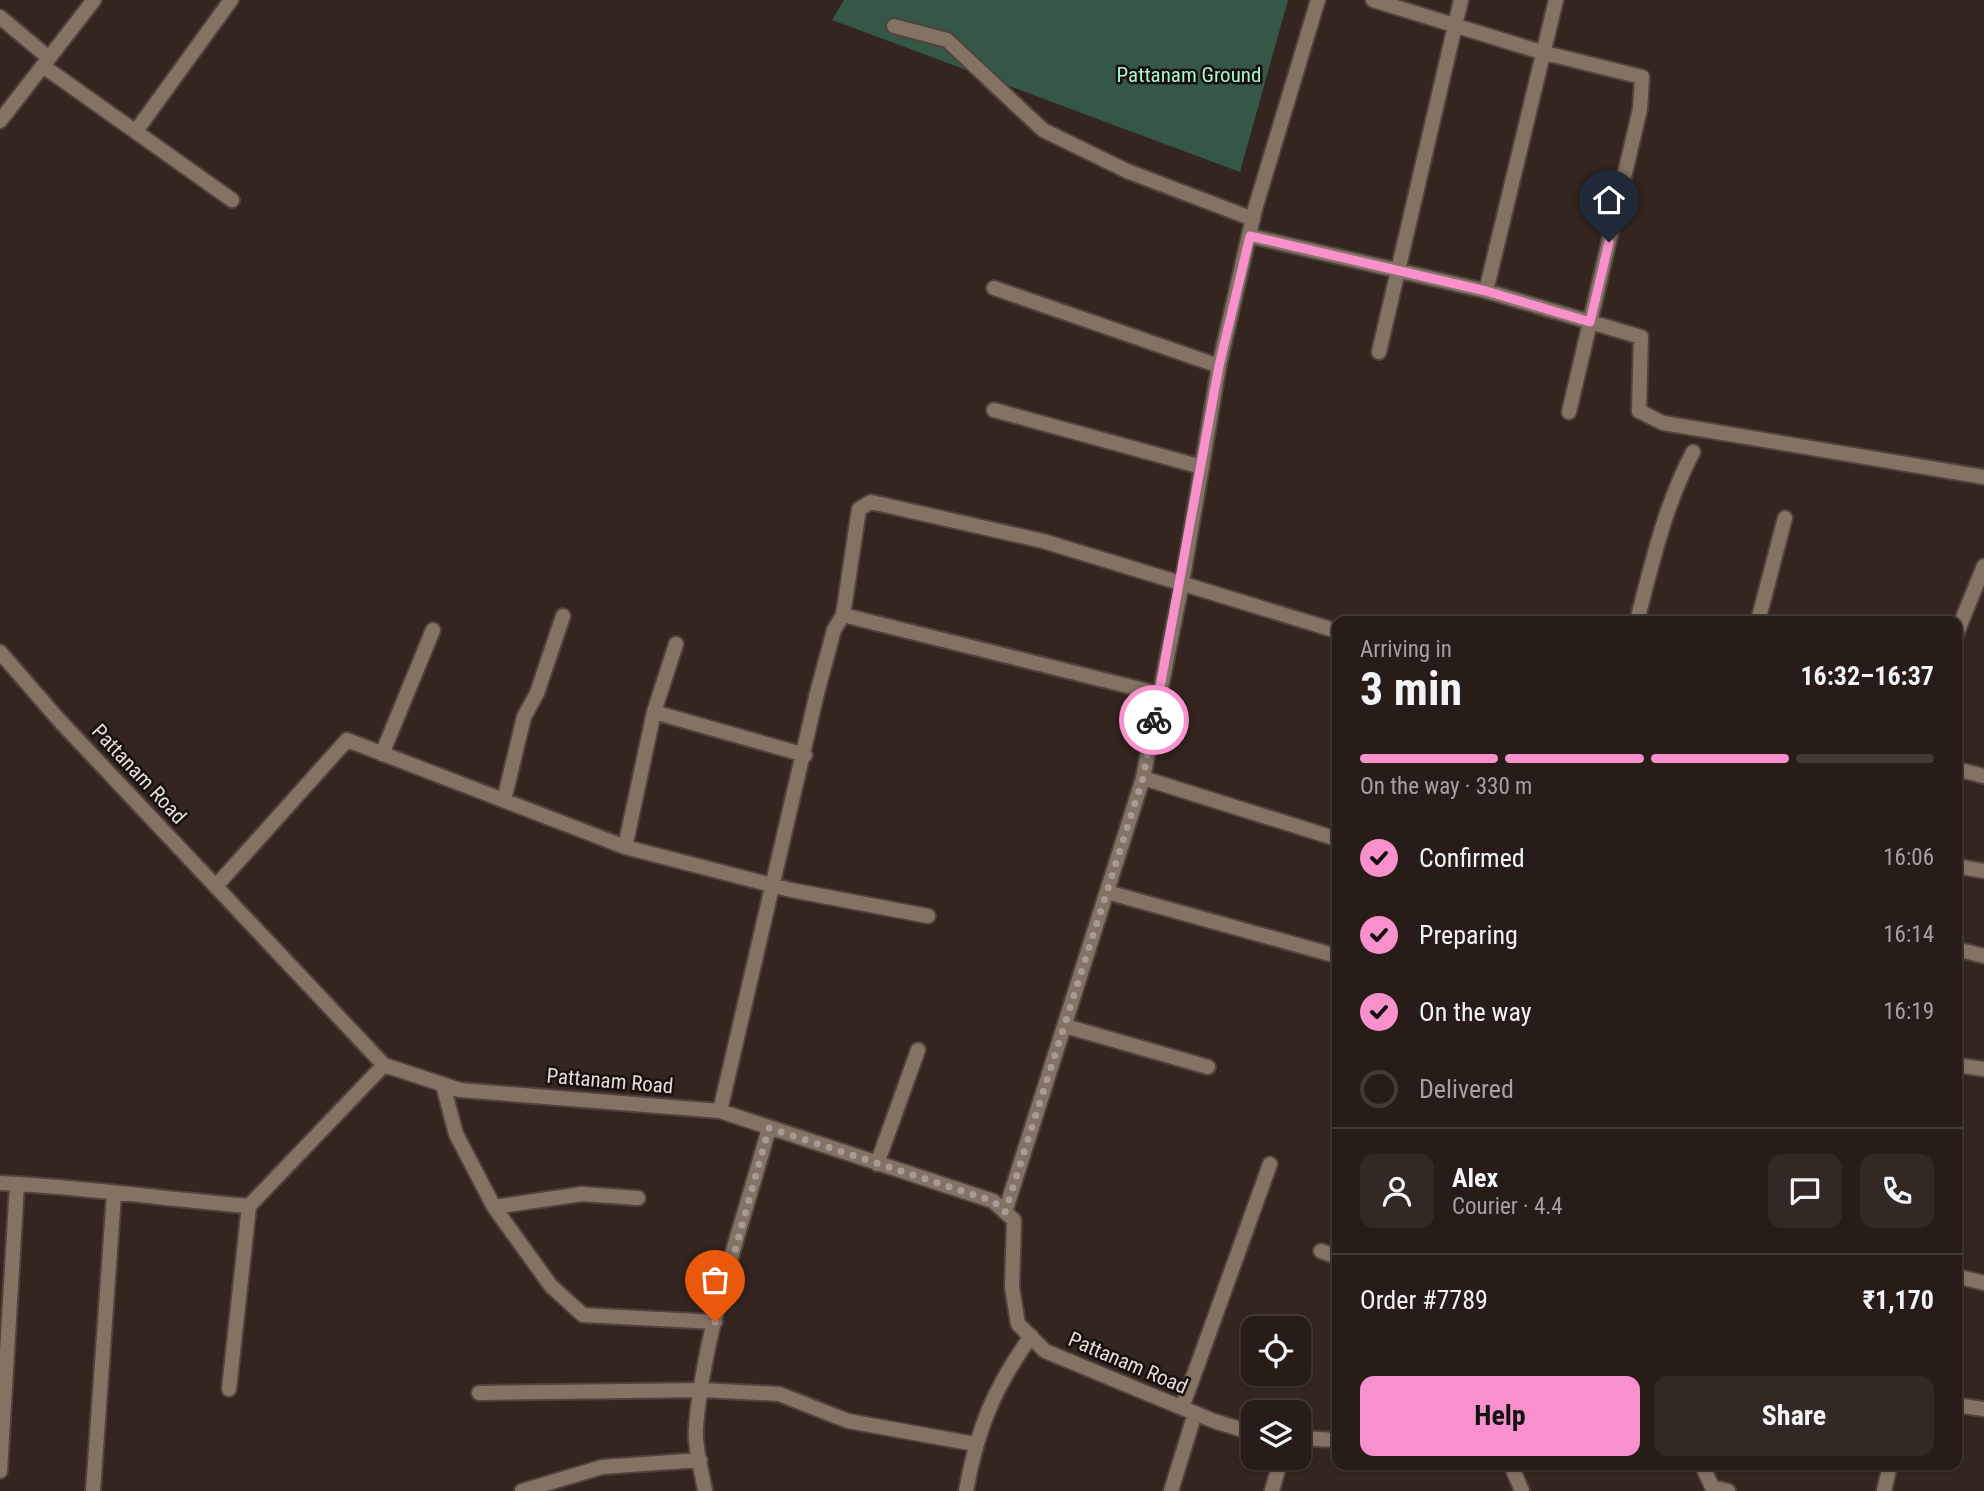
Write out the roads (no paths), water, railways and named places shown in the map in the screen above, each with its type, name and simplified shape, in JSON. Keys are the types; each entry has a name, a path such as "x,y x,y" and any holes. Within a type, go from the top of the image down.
{"street":[{"path":"0,121 94,0"},
{"path":"136,131 231,0"},
{"path":"1005,1212 1143,778 1182,583 1219,366 1253,219 1318,0"},
{"path":"1373,0 1541,52 1642,77 1640,109 1569,412"},
{"path":"1379,352 1461,0"},
{"path":"1486,291 1541,52 1556,0"},
{"path":"0,16 46,62 232,200"},
{"path":"894,26 947,40 1043,131 1127,171 1253,219"},
{"path":"1250,236 1486,291 1641,337 1639,411 1662,423 1984,477"},
{"path":"994,288 1219,366"},
{"path":"994,410 1202,467"},
{"path":"1638,616 1659,536 1677,481 1693,452"},
{"path":"720,1111 824,668 834,630 843,615 859,509 871,502 1043,541 1332,629"},
{"path":"1759,616 1785,518"},
{"path":"1962,620 1984,566"},
{"path":"843,615 1160,694"},
{"path":"504,800 524,717 537,693 563,616"},
{"path":"382,754 433,630"},
{"path":"625,847 654,712 676,644"},
{"name":"Pattanam Road","path":"0,652 59,720 384,1065 460,1090 720,1111 993,1201 1014,1220 1012,1287 1018,1324 1045,1351 1188,1410 1241,1429"},
{"path":"654,712 804,755"},
{"path":"216,886 347,740 625,847 772,885 928,916"},
{"path":"1962,770 1984,776"},
{"path":"1143,778 1332,837"},
{"path":"1962,867 1984,872"},
{"path":"1107,892 1332,955"},
{"path":"1962,950 1984,956"},
{"path":"1065,1026 1208,1067"},
{"path":"877,1164 918,1050"},
{"path":"229,1389 249,1206 384,1065"},
{"path":"1962,1066 1984,1069"},
{"path":"443,1085 456,1134 494,1207 551,1286 583,1315 715,1322"},
{"path":"705,1491 696,1429 702,1390 715,1322 769,1128"},
{"path":"1171,1491 1188,1410 1270,1164"},
{"path":"0,1183 76,1186 114,1194 249,1206"},
{"path":"0,1471 17,1184"},
{"path":"93,1491 114,1194"},
{"path":"494,1207 582,1194 638,1198"},
{"path":"1321,1251 1332,1255"},
{"path":"1962,1278 1984,1283"},
{"path":"966,1491 975,1444 1002,1377 1031,1336"},
{"path":"479,1393 702,1390 779,1394 848,1421 975,1444"},
{"path":"1962,1406 1984,1409"},
{"path":"1311,1439 1332,1440"},
{"path":"522,1491 602,1467 700,1460"},
{"path":"1272,1491 1278,1470"},
{"path":"1513,1470 1522,1491"},
{"path":"1704,1470 1712,1487 1728,1491"},
{"path":"1884,1491 1889,1470"}],"park label":[{"name":"Pattanam Ground","path":"1189,75"}]}
